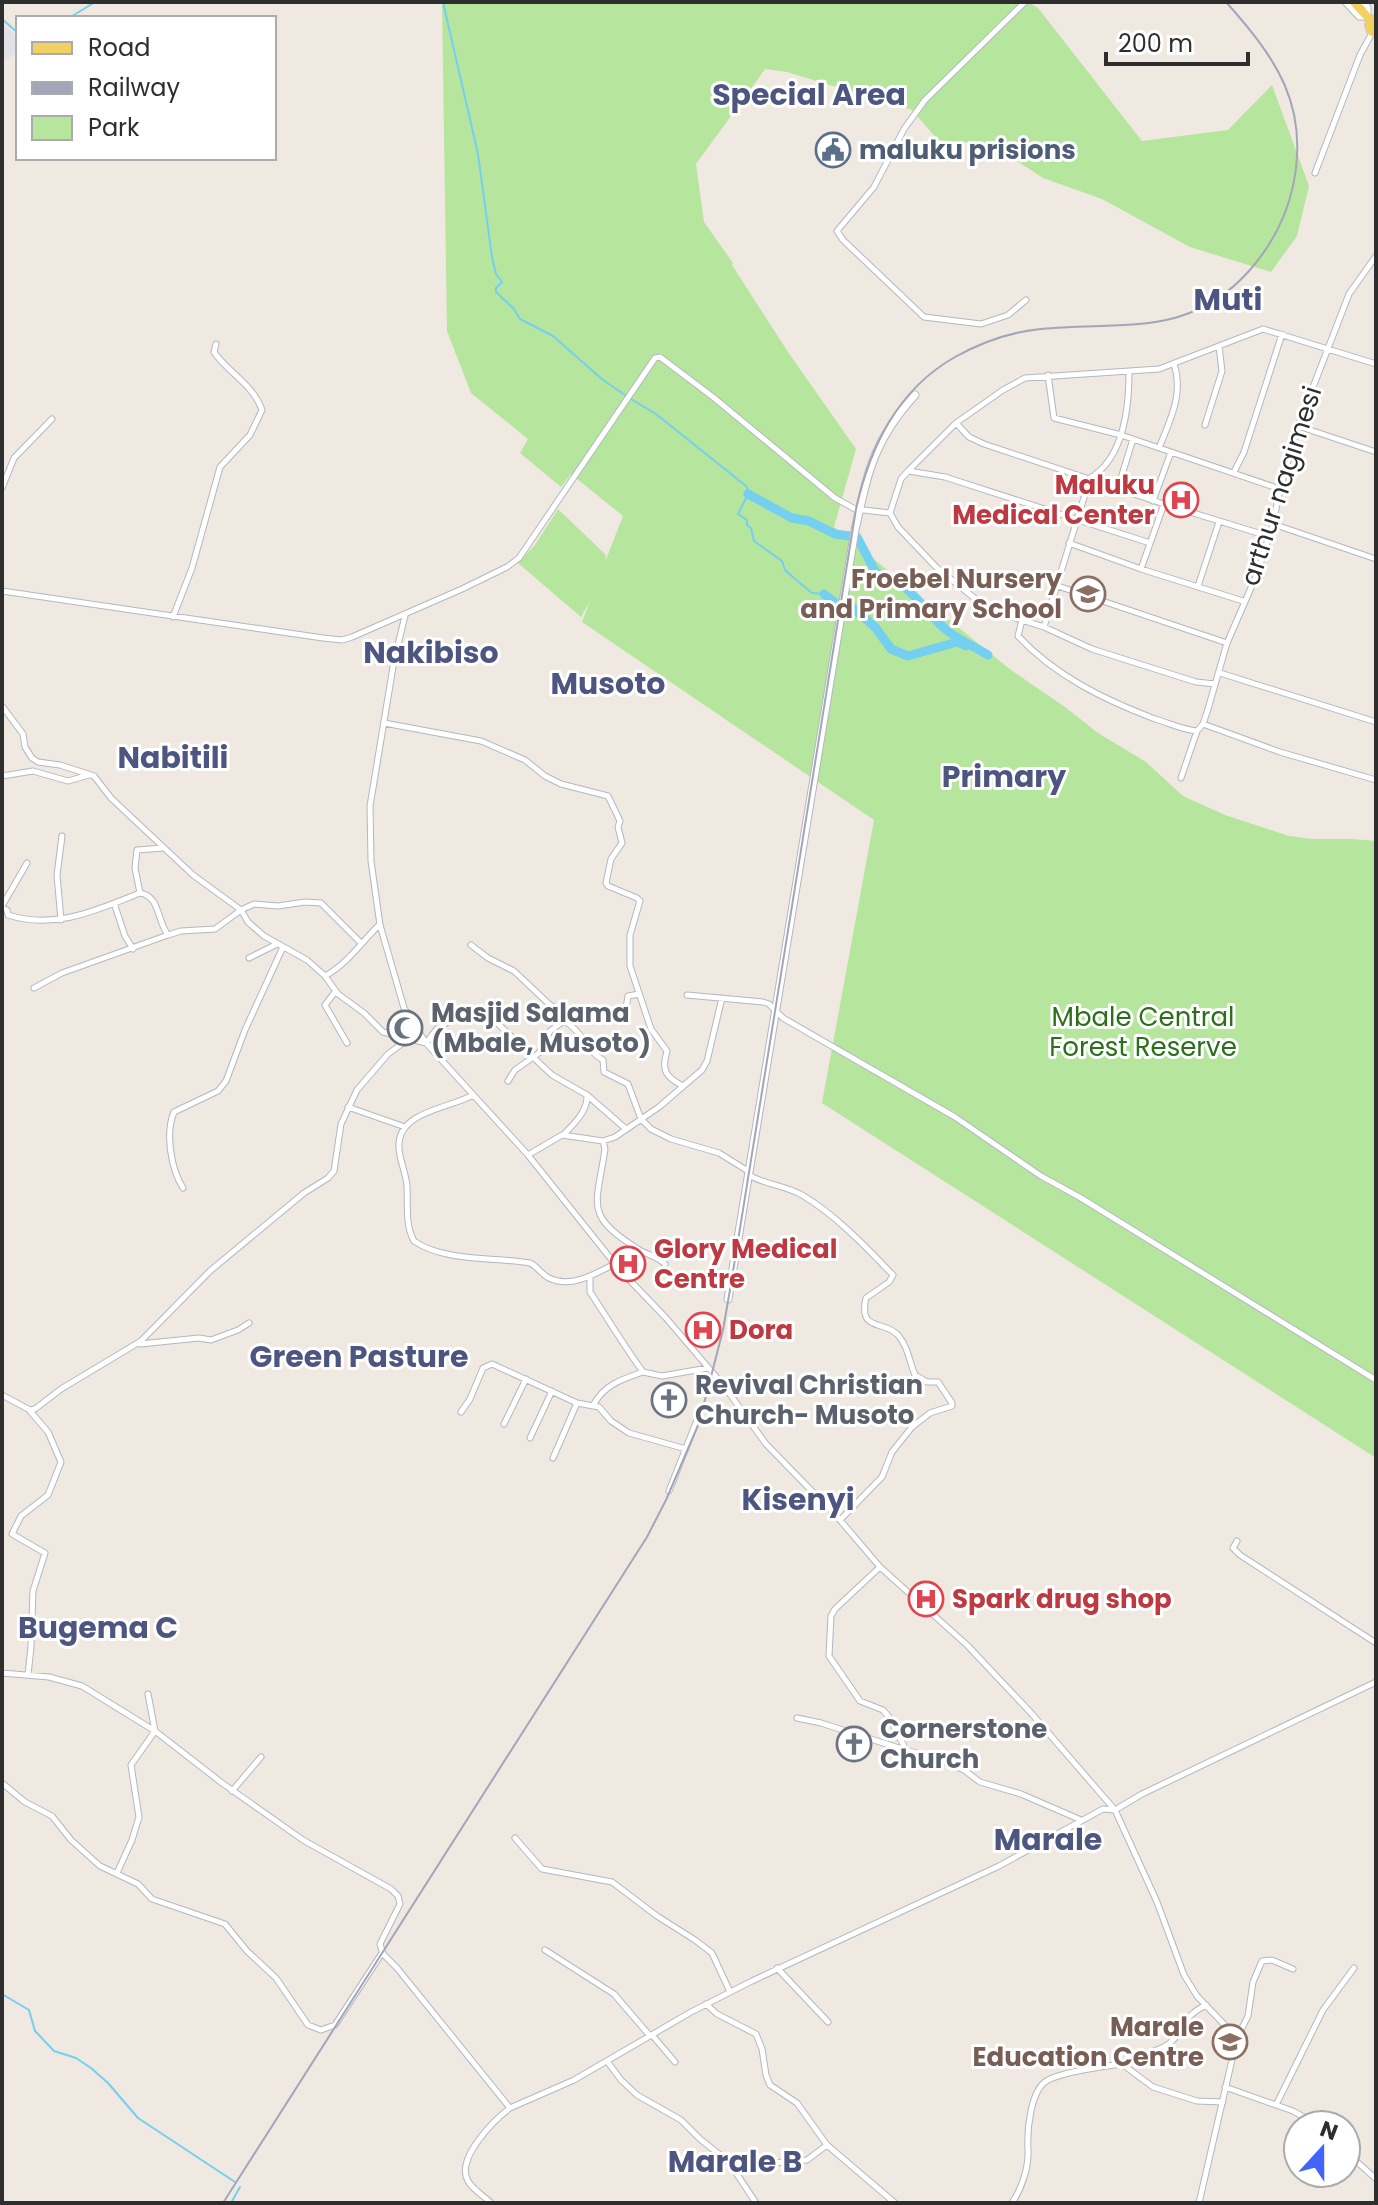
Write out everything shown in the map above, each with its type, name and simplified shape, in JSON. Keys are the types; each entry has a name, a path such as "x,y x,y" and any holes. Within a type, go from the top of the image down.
{"main road":[{"path":"1354,2 1372,19 1370,28 1374,34"},
{"path":"728,1299 855,530 868,471 879,444 898,414 915,395"}],"street":[{"path":"1025,2 925,100 904,129 874,187 837,233 924,317 981,324 1008,315 1026,300"},
{"path":"1345,2 1359,17 1372,19 1363,2"},
{"path":"1315,173 1360,55 1374,34"},
{"name":"arthur nagimesi","path":"1203,724 1227,643 1257,574 1273,524 1298,426 1349,294 1360,275 1375,261"},
{"path":"1215,684 1196,682 1092,649 1044,627 989,608 950,579 898,527 890,513 901,479 956,423 1014,382 1025,378 1159,369 1263,329 1376,364"},
{"path":"1234,472 1244,452 1282,334"},
{"path":"173,617 192,568 220,467 250,435 262,410 258,399 235,372 221,363 214,352 216,344"},
{"path":"1205,425 1222,371 1219,346"},
{"path":"2,591 342,640 405,616 507,567 519,558 655,358 660,357 835,498 860,510 890,513"},
{"path":"1159,448 1178,396 1180,380 1174,364"},
{"path":"1044,627 1090,478 1103,470 1121,435 1128,405 1129,372"},
{"path":"1048,375 1054,418 1121,435 1280,489"},
{"path":"2,488 14,458 52,419"},
{"path":"956,423 977,442 1268,536"},
{"path":"1298,426 1376,452"},
{"path":"1118,488 1133,439"},
{"path":"1153,501 1171,452"},
{"path":"908,471 945,477 1150,543"},
{"path":"1141,569 1164,504"},
{"path":"1198,586 1219,522"},
{"path":"1273,524 1376,559"},
{"path":"1069,543 1243,601"},
{"path":"1055,585 1227,643"},
{"path":"405,616 394,661 370,806 369,830 380,925 404,1008 426,1043 528,1155 572,1212 708,1368 766,1444 840,1520 880,1567 967,1645 1115,1810 1157,1902 1184,1975 1206,2005 1237,2038"},
{"path":"1022,620 1018,636 1083,687 1118,705 1197,731"},
{"path":"1220,673 1376,722"},
{"path":"2,706 23,734 25,747 34,760 60,765 97,779 111,798 180,859 193,875 241,910 248,922 307,960 336,991 383,1032 426,1043"},
{"path":"384,723 481,741 525,760 561,784 608,796 620,821 618,827 622,843 611,859 606,883 640,901 628,945 630,966 651,1029 667,1051 665,1074 683,1086"},
{"path":"1181,778 1197,731 1203,724 1280,752 1376,780"},
{"path":"2,776 33,771 68,781 90,775"},
{"path":"61,920 57,875 62,836"},
{"path":"140,893 135,868 137,850 164,848"},
{"path":"27,863 2,907 8,915 61,920 89,914 140,893 154,900 158,919 168,935"},
{"path":"114,903 125,936 133,949"},
{"path":"34,988 62,973 168,935 215,929 254,904 321,903 361,943"},
{"path":"325,976 356,952 380,925"},
{"path":"249,958 280,945"},
{"path":"183,1188 173,1167 170,1131 174,1112 218,1091 226,1081 280,945"},
{"path":"471,945 514,971 565,1017 587,1042 592,1055 603,1060 604,1072 628,1084 641,1119 663,1135 701,1150 719,1153 756,1180 788,1188 815,1204 893,1275 889,1282 866,1298 864,1308 867,1319 872,1325 891,1330 898,1336 907,1347 915,1375 927,1382 938,1382 952,1406 921,1419 912,1427 892,1452 882,1477 840,1520"},
{"path":"336,991 325,1005 347,1043"},
{"path":"508,1081 515,1070 539,1053 550,1031 565,1017 619,1016 626,1008 628,996 639,994"},
{"path":"687,995 769,1004 774,1012 966,1123 1041,1176 1376,1380"},
{"path":"562,1135 603,1141 641,1119 697,1075 707,1061 722,998"},
{"path":"426,1043 436,1030 452,1018 472,1015 496,1022 552,1075 587,1095 626,1129"},
{"path":"30,1410 152,1331 210,1271 304,1193 328,1178 334,1171 339,1132 348,1107 380,1062 407,1040"},
{"path":"473,1095 425,1114 405,1127 398,1142 405,1170 407,1223 414,1241 427,1248 459,1256 530,1263 537,1266 544,1276 562,1283 590,1276 616,1263"},
{"path":"528,1155 562,1135 582,1113 587,1104 587,1095"},
{"path":"348,1107 405,1127"},
{"path":"603,1141 605,1149 596,1201 598,1211 608,1228 665,1264"},
{"path":"590,1276 590,1292 643,1372"},
{"path":"135,1344 199,1338 211,1340 249,1323"},
{"path":"461,1412 485,1365 492,1364 577,1403 594,1404 629,1433 686,1449"},
{"path":"594,1404 607,1388 643,1372 662,1376 708,1368"},
{"path":"504,1424 526,1379"},
{"path":"530,1438 552,1391"},
{"path":"2,1395 30,1410 48,1432 61,1462 48,1495 21,1516 12,1534 45,1553 33,1591 28,1675"},
{"path":"553,1458 577,1403"},
{"path":"669,1491 701,1410"},
{"path":"1237,1541 1233,1548 1240,1555 1376,1643"},
{"path":"880,1567 835,1609 831,1616 829,1656 852,1693 860,1701 883,1710 889,1717 906,1750"},
{"path":"2,1673 67,1681 82,1686 155,1731 232,1791 303,1840 383,1882 395,1893 400,1904 380,1942 382,1952 510,2108"},
{"path":"491,2203 467,2180 466,2169 478,2140 510,2108 566,2084 706,2004 777,1968 999,1866 1103,1809 1115,1810 1142,1794 1376,1682"},
{"path":"117,1873 139,1817 131,1765 155,1731 148,1694"},
{"path":"797,1718 938,1759 964,1770 980,1782 1021,1794 1081,1820"},
{"path":"232,1791 261,1757"},
{"path":"2,1783 25,1802 52,1816 71,1840 100,1866 138,1884 156,1902 225,1924 247,1951 273,1975 308,2025 319,2029 335,2025 382,1952"},
{"path":"515,1838 542,1869 612,1882 695,1940 712,1953 730,1992"},
{"path":"545,1950 614,1994 675,2062"},
{"path":"1199,2203 1237,2038 1248,2016 1259,1964 1266,1959 1293,1969"},
{"path":"777,1968 828,2022"},
{"path":"1276,2105 1323,2010 1354,1968"},
{"path":"706,2004 717,2014 755,2033 762,2049 768,2082 802,2108 827,2145 895,2203"},
{"path":"1012,2203 1025,2173 1028,2126 1041,2085 1052,2078 1122,2064 1132,2057 1168,2045 1186,2019 1206,2005"},
{"path":"607,2061 637,2095 681,2120 726,2159 756,2203"},
{"path":"1122,2064 1155,2088 1197,2101 1223,2102"},
{"path":"1225,2087 1287,2109"},
{"path":"761,2164 807,2160 827,2145"}],"shaded area":[{"path":"2,23 16,35 16,53 2,62"}],"green space":[{"name":"Mbale Central Forest Reserve","path":"442,2 1028,2 1038,8 1142,141 1228,130 1272,85 1309,186 1297,236 1271,272 1190,247 1102,199 1043,178 993,145 938,140 912,110 787,72 765,69 696,164 704,222 788,352 856,449 834,527 1011,670 1098,733 1146,762 1183,796 1225,815 1289,836 1376,841 1376,1458 822,1103 874,820 582,622 590,601 581,617 518,563 535,545 558,509 606,555 605,562 623,516 571,474 561,487 520,453 528,439 471,393 447,331"}],"waterway":[{"path":"72,16 95,2"},
{"path":"443,2 478,154 492,257 496,274 502,282 496,292 520,319 553,336 625,395"},
{"path":"2,19 16,31"},
{"path":"631,399 656,414 746,486 749,492 738,514 747,520 754,541 782,561 785,570 812,593 824,594"},
{"path":"748,494 792,518 809,521 835,534 857,537 876,573 896,581 949,632 988,655"},
{"path":"824,594 838,605 851,606 875,627 891,649 908,656 957,642 966,646"},
{"path":"2,1994 29,2010 35,2031 54,2051 76,2058 91,2068 138,2118 235,2182"},
{"path":"231,2203 240,2187"}],"railway":[{"path":"223,2203 647,1537 699,1423 723,1330 731,1284 856,509 878,442 902,403 917,386 955,357 986,342 1041,329 1152,322 1202,308 1226,293 1249,271 1282,221 1293,186 1297,157 1297,131 1292,107 1274,64 1226,2"}],"place":[{"name":"maluku prisions","path":"833,150"},
{"name":"Maluku Medical Center","path":"1181,500"},
{"name":"Froebel Nursery and Primary School","path":"1088,594"},
{"name":"Masjid Salama (Mbale, Musoto)","path":"405,1028"},
{"name":"Glory Medical Centre","path":"628,1264"},
{"name":"Dora","path":"703,1330"},
{"name":"Revival Christian Church- Musoto","path":"669,1400"},
{"name":"Spark drug shop","path":"926,1599"},
{"name":"Cornerstone Church","path":"854,1744"},
{"name":"Marale Education Centre","path":"1230,2042"}],"district":[{"name":"Special Area","path":"809,94"},
{"name":"Muti","path":"1228,299"},
{"name":"Nakibiso","path":"431,652"},
{"name":"Musoto","path":"608,683"},
{"name":"Nabitili","path":"173,757"},
{"name":"Primary","path":"1004,776"},
{"name":"Green Pasture","path":"359,1356"},
{"name":"Kisenyi","path":"798,1499"},
{"name":"Bugema C","path":"98,1627"},
{"name":"Marale","path":"1048,1839"},
{"name":"Marale B","path":"735,2161"}]}
